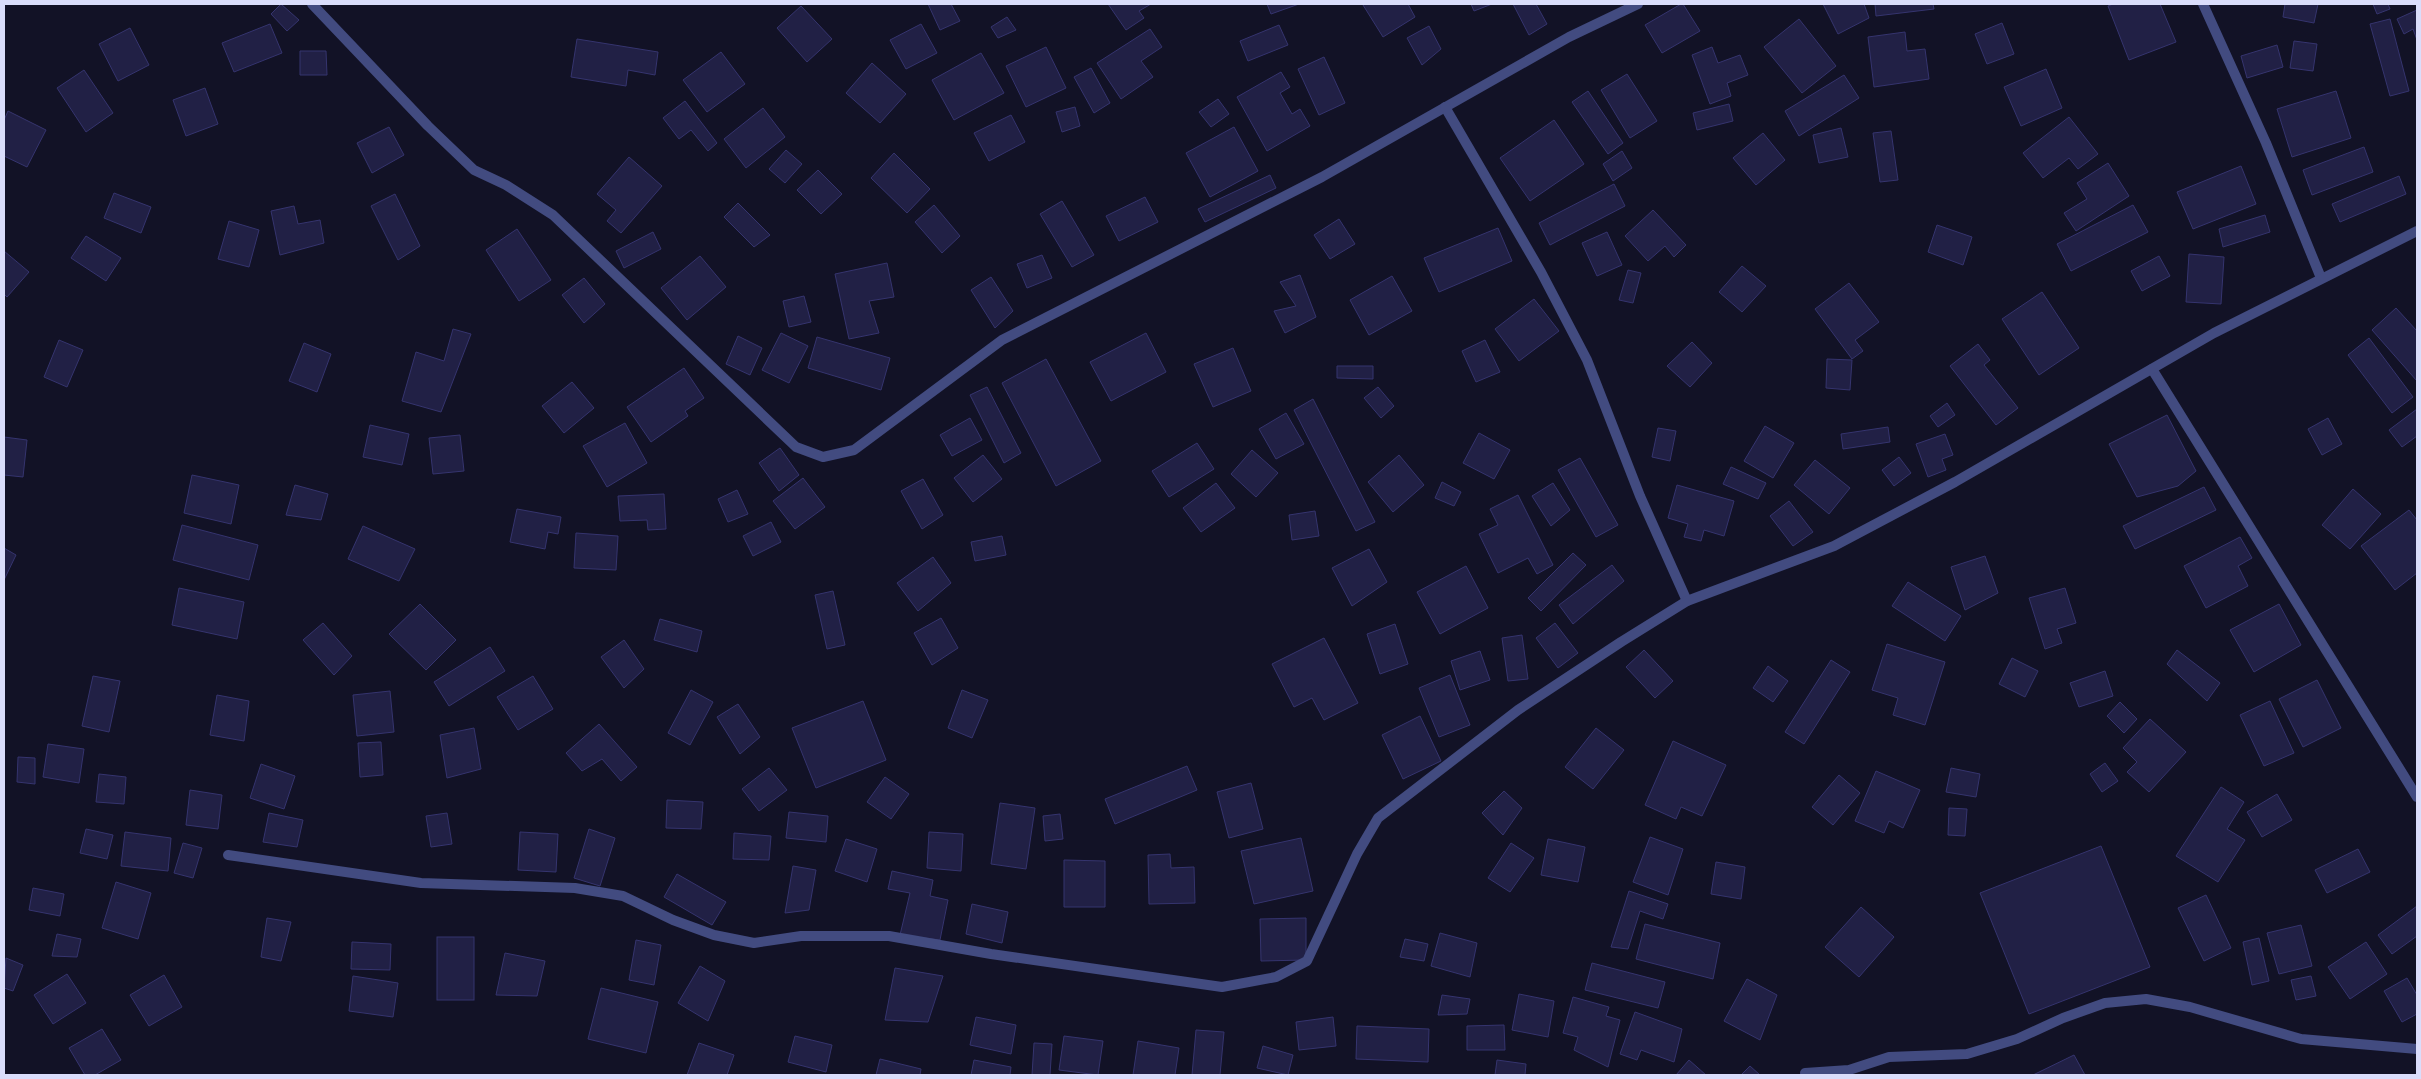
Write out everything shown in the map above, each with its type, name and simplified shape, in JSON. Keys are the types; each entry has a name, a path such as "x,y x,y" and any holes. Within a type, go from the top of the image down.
{"street":[{"path":"312,4 428,126 474,170 506,185 553,215 796,447 822,457 854,450 1002,340 1322,177 1569,37 1638,4"},
{"path":"2203,4 2266,143 2322,278"},
{"path":"1445,107 1541,272 1587,360 1640,496 1687,601"},
{"path":"228,855 420,883 575,888 623,896 672,920 714,935 754,943 801,936 889,936 992,954 1222,987 1276,976 1307,961 1357,854 1378,818 1518,710 1687,601 1834,546 1955,482 2214,333 2417,231"},
{"path":"2152,369 2417,797"},
{"path":"1806,1073 1849,1070 1889,1057 1967,1054 2017,1039 2063,1018 2105,1003 2146,999 2190,1007 2301,1039 2417,1049"}],"building":[{"path":"281,4 299,20 287,31 271,14"},
{"path":"928,4 951,4 960,21 940,30"},
{"path":"1108,4 1151,4 1139,11 1144,18 1126,30"},
{"path":"1267,4 1299,4 1271,14"},
{"path":"1408,4 1415,17 1383,37 1363,5"},
{"path":"1471,4 1492,4 1474,11"},
{"path":"1513,4 1536,4 1547,24 1529,35"},
{"path":"1683,4 1700,31 1662,53 1645,25"},
{"path":"1823,4 1864,4 1869,18 1838,34"},
{"path":"1875,4 1933,4 1934,9 1876,16"},
{"path":"2113,4 2160,4 2176,42 2129,60 2108,6"},
{"path":"2285,4 2318,4 2314,23 2283,17"},
{"path":"2373,4 2388,4 2390,9 2377,14"},
{"path":"801,6 832,39 807,62 777,28"},
{"path":"2417,10 2417,40 2413,29 2404,34 2397,19"},
{"path":"1007,17 1016,30 998,38 991,27"},
{"path":"1799,19 1836,66 1802,93 1764,47"},
{"path":"2390,19 2409,91 2390,96 2370,24"},
{"path":"2002,23 2014,54 1987,64 1975,34"},
{"path":"270,24 282,53 234,72 222,43"},
{"path":"921,24 937,53 906,69 890,40"},
{"path":"1279,25 1288,45 1248,61 1240,41"},
{"path":"1429,26 1441,49 1422,65 1407,38"},
{"path":"130,28 149,65 118,81 99,44"},
{"path":"1150,29 1162,47 1141,61 1153,77 1121,99 1097,63"},
{"path":"1905,32 1907,51 1925,49 1929,79 1874,87 1868,37"},
{"path":"577,39 658,52 655,75 628,70 626,86 571,77"},
{"path":"2294,41 2317,44 2313,71 2290,68"},
{"path":"2277,45 2283,67 2247,78 2241,56"},
{"path":"1046,47 1066,88 1026,107 1006,66"},
{"path":"1712,47 1718,63 1740,55 1748,75 1727,83 1731,96 1710,104 1692,55"},
{"path":"300,51 326,51 327,75 300,75"},
{"path":"721,52 745,84 707,112 683,80"},
{"path":"981,53 1004,93 954,120 932,80"},
{"path":"1324,57 1345,103 1319,115 1298,69"},
{"path":"872,63 906,94 880,123 846,93"},
{"path":"1091,68 1110,103 1094,113 1074,77"},
{"path":"2046,69 2062,108 2021,126 2004,87"},
{"path":"84,70 113,113 86,132 57,88"},
{"path":"1281,72 1290,87 1280,93 1292,114 1300,109 1310,126 1267,151 1237,97"},
{"path":"1627,74 1657,121 1630,138 1601,90"},
{"path":"1844,75 1859,98 1799,136 1785,111"},
{"path":"205,88 218,124 186,136 173,100"},
{"path":"1588,91 1623,143 1608,154 1572,102"},
{"path":"2336,91 2351,138 2292,157 2277,109"},
{"path":"1218,99 1229,114 1211,127 1199,112"},
{"path":"685,101 717,143 708,151 691,130 679,139 663,118"},
{"path":"1729,104 1733,121 1697,130 1693,113"},
{"path":"1075,107 1080,126 1062,132 1056,112"},
{"path":"763,108 785,137 746,168 724,139"},
{"path":"8,111 46,130 27,167 4,156 4,120"},
{"path":"1011,115 1025,142 989,161 974,133"},
{"path":"2069,117 2098,154 2078,169 2069,158 2043,178 2023,153"},
{"path":"1554,120 1584,164 1530,201 1500,158"},
{"path":"389,127 404,155 372,173 357,143"},
{"path":"1234,127 1258,171 1210,197 1186,153"},
{"path":"1841,128 1848,157 1819,163 1813,135"},
{"path":"1891,131 1898,180 1880,182 1873,133"},
{"path":"1763,133 1785,160 1756,185 1733,158"},
{"path":"2364,147 2373,172 2312,195 2303,170"},
{"path":"786,150 802,164 785,183 769,169"},
{"path":"1622,151 1632,168 1613,181 1603,164"},
{"path":"894,153 930,189 907,213 871,178"},
{"path":"629,157 662,186 621,233 607,221 616,210 597,194"},
{"path":"2108,163 2129,196 2076,231 2064,213 2087,199 2077,183"},
{"path":"2241,166 2256,204 2193,229 2177,192"},
{"path":"818,170 842,194 821,214 797,190"},
{"path":"1270,175 1276,188 1205,222 1198,209"},
{"path":"2399,176 2406,194 2340,222 2332,204"},
{"path":"1614,184 1625,206 1550,245 1539,223"},
{"path":"114,193 151,207 141,233 104,218"},
{"path":"395,194 420,246 398,260 371,206"},
{"path":"1145,197 1158,222 1119,241 1106,216"},
{"path":"1062,201 1094,255 1072,267 1040,214"},
{"path":"738,203 770,235 754,247 724,217"},
{"path":"934,205 960,236 942,253 915,222"},
{"path":"2133,205 2148,232 2071,271 2057,244"},
{"path":"294,206 298,224 320,220 324,243 280,255 271,211"},
{"path":"1653,210 1686,245 1674,257 1665,246 1648,261 1625,236"},
{"path":"2265,215 2270,232 2223,247 2219,229"},
{"path":"1339,219 1355,244 1330,259 1314,235"},
{"path":"229,221 259,230 249,267 218,259"},
{"path":"1937,225 1972,237 1963,265 1928,252"},
{"path":"1498,228 1512,261 1439,292 1424,258"},
{"path":"517,229 551,280 519,301 486,250"},
{"path":"653,232 661,249 624,268 616,251"},
{"path":"1607,232 1622,265 1597,276 1582,243"},
{"path":"86,236 121,258 106,281 71,258"},
{"path":"4,251 29,272 7,297 4,294"},
{"path":"2189,254 2224,257 2221,304 2186,302"},
{"path":"1042,255 1052,278 1027,288 1017,264"},
{"path":"700,256 726,287 687,320 661,288"},
{"path":"2159,256 2170,276 2142,291 2131,271"},
{"path":"887,263 894,297 869,301 879,333 849,339 835,274"},
{"path":"1742,266 1766,286 1742,312 1719,292"},
{"path":"1628,270 1641,273 1633,303 1619,300"},
{"path":"1300,275 1316,317 1285,333 1274,311 1296,306 1280,282"},
{"path":"1392,276 1412,311 1369,335 1350,300"},
{"path":"991,277 1013,311 995,328 971,290"},
{"path":"584,278 605,304 584,323 562,295"},
{"path":"1849,283 1879,322 1855,340 1863,351 1852,359 1815,309"},
{"path":"2042,292 2079,348 2039,375 2002,319"},
{"path":"804,296 811,322 789,327 783,301"},
{"path":"1534,299 1559,331 1519,361 1495,329"},
{"path":"2396,308 2417,331 2417,381 2372,330"},
{"path":"453,329 471,334 441,412 402,401 416,352 444,361"},
{"path":"781,333 808,346 789,383 762,370"},
{"path":"1146,333 1166,372 1111,401 1090,362"},
{"path":"738,336 762,348 750,375 726,364"},
{"path":"817,337 890,358 881,390 808,368"},
{"path":"2369,338 2413,397 2392,413 2348,355"},
{"path":"59,340 83,350 67,387 44,377"},
{"path":"1485,340 1500,372 1476,382 1462,351"},
{"path":"1692,342 1712,363 1690,387 1667,366"},
{"path":"304,343 331,354 317,392 289,381"},
{"path":"1978,344 1990,360 1984,365 2018,408 1996,425 1950,366"},
{"path":"1233,348 1251,391 1213,407 1194,364"},
{"path":"1046,359 1101,461 1056,486 1002,383"},
{"path":"1827,359 1852,360 1850,390 1826,388"},
{"path":"1337,366 1373,366 1373,379 1337,378"},
{"path":"684,368 704,398 685,411 688,416 651,442 627,407"},
{"path":"572,382 594,408 564,433 542,406"},
{"path":"987,387 1021,453 1004,463 970,395"},
{"path":"1378,387 1394,406 1381,418 1364,398"},
{"path":"1313,399 1375,522 1356,531 1294,410"},
{"path":"1947,403 1955,415 1938,427 1930,416"},
{"path":"2417,409 2417,436 2402,447 2389,430"},
{"path":"1286,413 1304,444 1276,459 1259,429"},
{"path":"2167,415 2196,471 2178,486 2137,497 2109,444"},
{"path":"970,418 982,440 952,456 940,435"},
{"path":"2328,418 2342,444 2322,455 2308,429"},
{"path":"625,423 647,463 607,487 583,446"},
{"path":"370,425 409,434 402,465 363,457"},
{"path":"1765,426 1794,443 1773,478 1744,461"},
{"path":"1888,427 1890,442 1843,449 1841,434"},
{"path":"1658,428 1676,431 1670,461 1652,457"},
{"path":"1479,433 1510,450 1494,479 1463,463"},
{"path":"1945,434 1953,455 1942,459 1946,470 1928,477 1916,444"},
{"path":"460,435 464,471 433,474 429,438"},
{"path":"4,437 27,440 23,477 4,475"},
{"path":"1197,443 1214,469 1169,497 1152,471"},
{"path":"780,448 799,475 779,491 759,463"},
{"path":"1252,450 1278,473 1256,497 1231,474"},
{"path":"983,455 1002,479 973,502 954,478"},
{"path":"1399,455 1424,485 1393,512 1368,482"},
{"path":"1899,457 1911,473 1894,486 1882,470"},
{"path":"1580,458 1618,525 1596,537 1558,470"},
{"path":"1815,460 1850,488 1829,514 1794,485"},
{"path":"1731,467 1766,483 1758,499 1723,484"},
{"path":"192,475 239,485 231,524 184,513"},
{"path":"803,478 825,507 795,529 773,501"},
{"path":"923,479 943,515 922,529 901,491"},
{"path":"1442,482 1461,492 1454,506 1435,498"},
{"path":"1216,483 1235,508 1201,532 1183,508"},
{"path":"1553,483 1570,510 1551,526 1532,496"},
{"path":"295,485 328,494 321,520 286,515"},
{"path":"1677,485 1734,501 1724,536 1704,530 1701,541 1684,537 1688,524 1668,518"},
{"path":"2204,487 2216,510 2135,549 2123,526"},
{"path":"2353,489 2381,514 2350,549 2322,525"},
{"path":"737,490 748,514 728,522 718,499"},
{"path":"664,494 666,529 648,530 647,520 620,521 618,496"},
{"path":"1518,495 1553,565 1537,574 1528,558 1498,573 1479,534 1498,525 1490,509"},
{"path":"1789,501 1813,532 1793,546 1770,516"},
{"path":"517,509 561,517 558,534 548,532 545,549 510,542"},
{"path":"2409,510 2417,520 2417,573 2395,590 2361,546"},
{"path":"1315,511 1319,536 1292,540 1289,515"},
{"path":"771,522 781,542 753,556 743,536"},
{"path":"182,525 258,545 249,580 173,560"},
{"path":"363,526 415,549 399,581 348,559"},
{"path":"576,533 618,536 616,570 574,568"},
{"path":"1002,536 1006,555 975,561 971,542"},
{"path":"2240,537 2252,558 2238,566 2248,586 2206,608 2184,566"},
{"path":"4,548 16,555 4,580"},
{"path":"1369,549 1387,582 1352,606 1332,568"},
{"path":"1573,553 1586,565 1541,611 1528,598"},
{"path":"1985,556 1998,593 1965,610 1951,567"},
{"path":"933,557 951,583 918,611 897,583"},
{"path":"1612,565 1624,581 1573,624 1559,605"},
{"path":"1466,566 1488,608 1440,634 1417,592"},
{"path":"1908,582 1961,616 1945,641 1892,606"},
{"path":"179,588 244,602 237,639 172,625"},
{"path":"2065,588 2076,623 2057,629 2062,643 2045,649 2029,598"},
{"path":"833,591 845,645 827,649 815,595"},
{"path":"420,604 456,640 426,670 389,634"},
{"path":"2279,604 2301,645 2254,672 2230,630"},
{"path":"941,618 958,648 932,665 914,633"},
{"path":"660,619 702,631 697,652 654,640"},
{"path":"323,623 352,656 334,675 303,640"},
{"path":"1555,623 1578,653 1558,668 1536,638"},
{"path":"1395,624 1408,664 1380,674 1367,634"},
{"path":"1522,635 1528,679 1508,681 1502,638"},
{"path":"1324,638 1358,703 1324,720 1312,698 1294,707 1272,664"},
{"path":"624,640 644,669 624,688 601,657"},
{"path":"1887,644 1945,662 1925,725 1893,715 1898,698 1872,690"},
{"path":"490,647 505,671 449,706 434,682"},
{"path":"1644,650 1673,681 1655,698 1626,667"},
{"path":"2177,650 2220,683 2207,701 2167,664"},
{"path":"1480,651 1490,680 1460,690 1451,661"},
{"path":"2012,658 2038,671 2025,697 1999,684"},
{"path":"1831,660 1850,672 1804,744 1785,732"},
{"path":"1768,666 1788,681 1773,702 1753,688"},
{"path":"2105,671 2113,696 2079,707 2070,683"},
{"path":"1450,675 1470,725 1439,737 1419,688"},
{"path":"93,676 120,681 109,732 82,726"},
{"path":"533,676 553,709 518,730 497,697"},
{"path":"2317,680 2341,728 2303,747 2279,699"},
{"path":"691,690 713,702 690,745 668,733"},
{"path":"962,690 988,700 972,738 948,728"},
{"path":"390,691 394,732 357,736 353,695"},
{"path":"217,695 249,701 244,741 210,735"},
{"path":"863,701 886,760 816,788 792,728"},
{"path":"2270,701 2294,753 2264,766 2240,715"},
{"path":"2120,702 2137,719 2124,733 2107,716"},
{"path":"738,704 760,737 740,754 717,717"},
{"path":"1420,716 1441,761 1403,779 1382,735"},
{"path":"2150,719 2186,752 2149,792 2127,772 2137,762 2123,748"},
{"path":"599,724 637,767 621,781 602,759 582,771 566,753"},
{"path":"474,728 481,769 447,778 440,735"},
{"path":"1596,728 1624,750 1593,789 1565,767"},
{"path":"1673,741 1726,765 1702,816 1681,807 1676,819 1645,805"},
{"path":"381,742 383,775 360,777 358,743"},
{"path":"48,744 84,749 79,783 43,777"},
{"path":"18,757 35,758 35,784 17,782"},
{"path":"2105,763 2118,781 2102,792 2090,774"},
{"path":"261,764 295,776 284,809 250,798"},
{"path":"1187,766 1197,790 1115,824 1105,799"},
{"path":"769,768 787,790 759,811 742,789"},
{"path":"1951,768 1980,774 1976,797 1946,792"},
{"path":"1876,771 1920,790 1903,828 1889,821 1884,833 1855,821"},
{"path":"99,774 126,777 124,804 96,802"},
{"path":"1839,775 1860,793 1833,825 1812,807"},
{"path":"885,777 909,794 891,819 867,802"},
{"path":"1251,783 1263,829 1229,838 1217,792"},
{"path":"2221,787 2244,802 2227,829 2245,840 2218,882 2176,856"},
{"path":"190,790 222,795 218,829 186,825"},
{"path":"1504,791 1522,808 1503,835 1482,813"},
{"path":"2277,794 2292,820 2262,837 2247,812"},
{"path":"667,800 703,802 701,829 666,828"},
{"path":"1000,803 1035,808 1026,869 991,864"},
{"path":"1949,808 1967,809 1965,836 1948,835"},
{"path":"789,812 828,816 826,842 786,838"},
{"path":"269,813 303,820 297,847 263,842"},
{"path":"447,813 452,844 431,847 426,816"},
{"path":"1060,814 1063,839 1045,841 1043,816"},
{"path":"86,829 113,835 107,859 80,853"},
{"path":"589,829 615,838 600,886 574,878"},
{"path":"125,832 171,838 168,871 121,866"},
{"path":"520,832 558,834 556,872 518,870"},
{"path":"929,832 963,834 961,871 927,868"},
{"path":"734,833 771,836 769,860 733,859"},
{"path":"1650,837 1683,849 1668,895 1633,882"},
{"path":"1301,838 1313,891 1254,904 1241,851"},
{"path":"846,839 877,849 867,882 835,871"},
{"path":"1548,839 1585,847 1578,882 1541,875"},
{"path":"183,843 202,848 193,878 174,873"},
{"path":"1511,843 1534,858 1510,892 1488,878"},
{"path":"2101,846 2150,967 2029,1014 1980,893"},
{"path":"2358,849 2370,872 2327,893 2315,870"},
{"path":"1170,854 1171,868 1194,867 1195,903 1149,904 1148,855"},
{"path":"1064,860 1105,861 1105,907 1064,907"},
{"path":"1716,862 1745,867 1741,899 1711,894"},
{"path":"793,866 816,870 809,910 785,913"},
{"path":"892,871 933,880 930,896 948,900 940,940 900,935 910,893 888,889"},
{"path":"677,874 726,902 712,925 664,897"},
{"path":"116,882 151,893 138,939 102,928"},
{"path":"33,888 64,894 60,916 29,910"},
{"path":"1629,891 1668,904 1663,919 1640,911 1628,949 1611,947"},
{"path":"2206,895 2231,948 2204,961 2178,908"},
{"path":"972,904 1008,912 1002,943 966,934"},
{"path":"2417,906 2417,936 2392,954 2378,935"},
{"path":"1861,907 1894,937 1859,977 1825,947"},
{"path":"267,918 291,922 281,961 261,957"},
{"path":"1306,918 1306,960 1261,961 1260,919"},
{"path":"1645,924 1720,943 1713,979 1636,959"},
{"path":"2301,925 2312,966 2279,974 2267,933"},
{"path":"1440,933 1477,943 1470,977 1431,966"},
{"path":"57,934 81,939 77,957 52,956"},
{"path":"437,937 474,937 474,1000 437,1000"},
{"path":"2259,938 2269,981 2252,985 2243,942"},
{"path":"1405,939 1428,944 1424,961 1400,957"},
{"path":"636,940 661,945 654,985 629,980"},
{"path":"352,942 391,944 390,970 351,969"},
{"path":"2366,942 2387,974 2350,999 2328,967"},
{"path":"505,953 545,961 537,996 496,995"},
{"path":"6,958 23,965 13,991 4,988"},
{"path":"1592,963 1665,982 1658,1008 1585,990"},
{"path":"700,966 725,981 708,1021 678,1003"},
{"path":"895,968 943,976 928,1022 885,1020"},
{"path":"67,974 86,1003 53,1024 34,995"},
{"path":"164,975 182,1007 149,1026 130,995"},
{"path":"353,976 398,983 393,1017 349,1011"},
{"path":"2311,976 2316,996 2296,1000 2291,980"},
{"path":"2407,978 2417,995 2417,1014 2402,1022 2384,991"},
{"path":"1747,979 1777,995 1760,1040 1724,1021"},
{"path":"601,988 658,1002 646,1053 588,1039"},
{"path":"1519,994 1554,1001 1548,1037 1512,1030"},
{"path":"1442,995 1470,999 1467,1014 1438,1015"},
{"path":"1573,997 1609,1007 1606,1016 1620,1020 1608,1067 1574,1050 1578,1037 1563,1033"},
{"path":"1635,1012 1682,1029 1674,1062 1641,1050 1637,1060 1620,1054"},
{"path":"976,1017 1016,1025 1011,1054 970,1045"},
{"path":"1333,1017 1336,1046 1299,1050 1296,1022"},
{"path":"1504,1025 1505,1050 1467,1050 1467,1026"},
{"path":"1357,1026 1429,1029 1428,1062 1356,1059"},
{"path":"102,1029 121,1060 95,1075 85,1075 69,1048"},
{"path":"1196,1030 1224,1032 1220,1075 1192,1075"},
{"path":"795,1036 832,1045 826,1072 788,1062"},
{"path":"1064,1036 1103,1041 1098,1075 1059,1070"},
{"path":"1138,1041 1179,1048 1175,1075 1133,1075"},
{"path":"699,1043 734,1055 727,1075 687,1075"},
{"path":"1034,1043 1052,1044 1050,1075 1032,1075"},
{"path":"1263,1046 1293,1055 1288,1075 1257,1068"},
{"path":"2074,1055 2085,1075 2033,1075"},
{"path":"880,1059 921,1069 920,1075 876,1075"},
{"path":"974,1060 1011,1067 1010,1075 971,1075"},
{"path":"1497,1060 1526,1064 1525,1075 1495,1075"},
{"path":"1689,1060 1706,1075 1676,1075"},
{"path":"1750,1066 1760,1075 1741,1075"}]}
